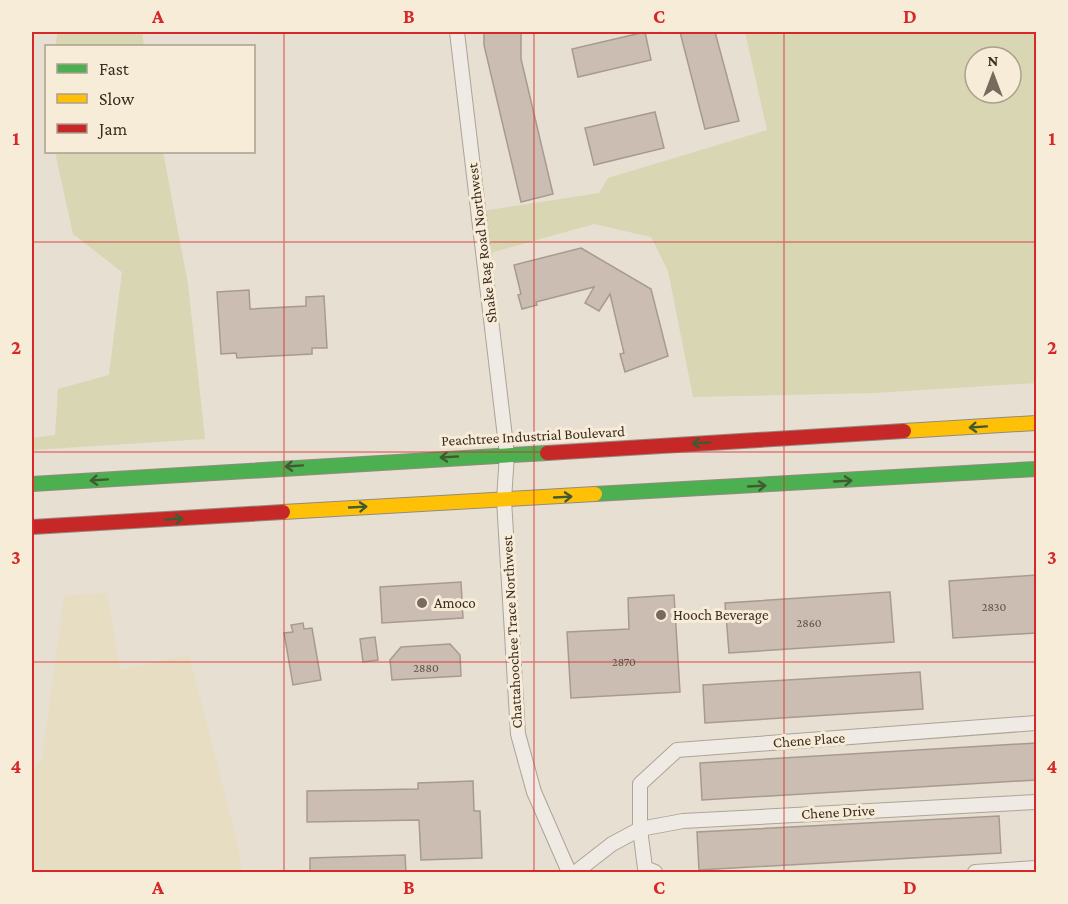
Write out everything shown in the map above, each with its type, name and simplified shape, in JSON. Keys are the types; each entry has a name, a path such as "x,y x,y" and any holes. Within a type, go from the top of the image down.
{"highway":[{"name":"Peachtree Industrial Boulevard","path":"32,484 1036,423"},
{"path":"32,527 1036,469"}],"street":[{"name":"Shake Rag Road Northwest","path":"457,32 507,454"},
{"name":"Chattahoochee Trace Northwest","path":"507,454 504,500 518,734 534,792 569,873"},
{"name":"Chene Place","path":"655,873 645,868 640,828 640,784 677,750 1036,723"},
{"name":"Chene Drive","path":"576,873 612,843 640,828 683,820 1036,802"},
{"path":"975,873 1036,867"}],"shaded area":[{"path":"58,32 142,32 144,45 55,45"},
{"path":"745,32 1036,32 1036,383 874,393 693,397 668,271 651,237 594,224 476,257 470,213 599,193 608,178 767,130"},
{"path":"55,153 163,153 188,284 205,439 32,450 32,438 55,435 58,389 109,375 122,272 73,234"},
{"path":"107,593 120,670 189,655 238,845 242,872 32,872 32,769 42,760 64,596"}],"building":[{"path":"484,32 521,32 521,59 553,194 521,202 484,45"},
{"path":"645,32 651,60 578,77 572,49"},
{"path":"680,32 715,32 739,121 705,129"},
{"path":"655,112 664,148 594,165 585,128"},
{"path":"581,248 651,289 668,356 625,372 620,354 624,353 610,294 599,311 585,303 594,287 536,302 537,305 522,309 514,265"},
{"path":"249,290 250,309 306,306 306,297 324,296 327,348 312,348 312,354 237,358 236,353 221,354 217,292"},
{"path":"1036,575 1036,633 953,638 949,581"},
{"name":"Amoco","path":"461,582 463,618 382,623 380,587"},
{"path":"890,592 894,642 729,653 725,603"},
{"path":"674,595 680,692 571,698 567,632 629,629 628,598"},
{"path":"303,623 304,629 312,628 321,680 293,685 284,633 293,632 291,625"},
{"path":"375,637 378,660 363,662 360,639"},
{"path":"450,644 460,655 461,676 392,680 390,660 401,647"},
{"path":"920,672 923,709 705,723 703,685"},
{"path":"1036,743 1036,780 702,800 700,763"},
{"path":"473,781 474,811 480,811 482,858 421,860 419,820 307,822 307,791 418,789 418,783"},
{"path":"999,816 1001,853 699,870 697,832"},
{"path":"405,855 406,873 310,873 310,858"}],"traffic: fast":[{"path":"32,484 547,453"},
{"path":"595,494 1036,469"}],"traffic: slow":[{"path":"904,431 1036,423"},
{"path":"283,512 595,494"}],"traffic: jam":[{"path":"547,453 904,431"},
{"path":"32,527 283,512"}],"place":[{"name":"Amoco","path":"422,603"},
{"name":"Hooch Beverage","path":"661,615"}]}
